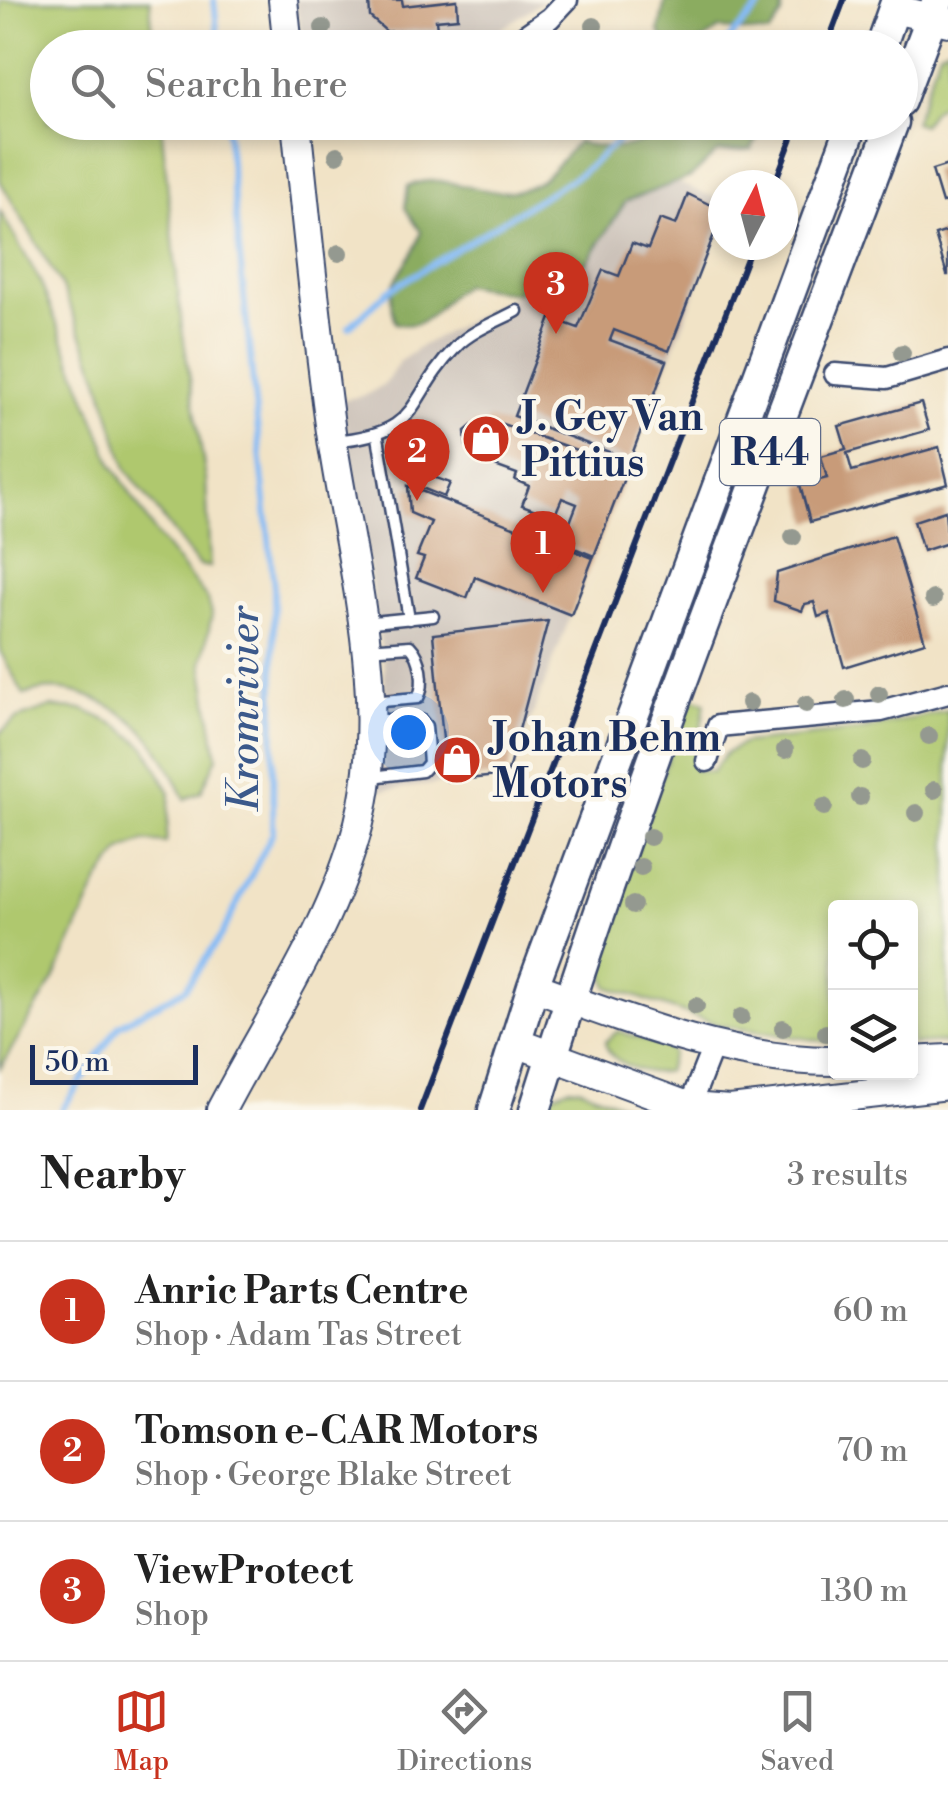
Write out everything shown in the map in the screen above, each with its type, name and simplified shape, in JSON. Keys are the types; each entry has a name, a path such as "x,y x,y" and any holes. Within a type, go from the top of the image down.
{"main road":[{"path":"886,30 895,4"},
{"path":"918,61 939,14"},
{"name":"R44","path":"494,1110 533,986 846,140"},
{"name":"R44","path":"534,1110 644,781 885,140"}],"street":[{"path":"283,0 286,30"},
{"path":"533,30 566,0"},
{"path":"895,4 939,14"},
{"path":"221,1110 342,878 366,778 370,711 364,636 332,440 298,140"},
{"path":"834,374 887,378 948,360"},
{"path":"707,761 718,726 882,711 948,693"},
{"path":"533,986 756,1055 828,1060"},
{"path":"514,1042 689,1109 730,1110 948,1085"},
{"path":"689,1109 714,1044"},
{"path":"918,1061 948,1059"}],"lane":[{"path":"332,440 378,437 420,399 457,346 517,311"},
{"path":"378,437 410,619"},
{"path":"364,636 410,619 433,616"},
{"path":"364,636 410,646 418,654 422,690 418,698 370,711"},
{"path":"366,778 422,771 429,764 426,726 421,720 370,711"}],"shaded area":[{"path":"295,0 544,0 500,30 301,30"},
{"path":"678,183 708,195 708,260 518,752 513,754 507,775 379,791 386,727 384,667 342,400 366,395 385,384 399,362 423,345 556,272 587,262 626,201"}],"green space":[{"path":"0,0 150,0 152,30 30,30 30,140 163,140 182,329 206,479 210,567 198,565 126,469 97,372 61,285 0,181"},
{"path":"665,0 782,0 782,15 772,30 659,30"},
{"path":"948,46 948,100 933,110 922,125 918,124 918,111 940,51"},
{"path":"643,140 756,140 752,149 717,152 691,177 626,201 587,262 574,269 556,272 514,293 464,285 426,319 407,325 395,323 391,307 394,283 421,232 405,208 408,186 440,181 489,191 522,189 543,178 577,142 629,146"},
{"path":"0,211 40,281 113,466 157,536 208,600 212,614 202,663 217,757 201,792 185,799 157,748 136,723 77,693 46,690 24,695 0,651"},
{"path":"689,697 705,702 695,770 712,772 725,754 744,743 863,730 948,710 948,1042 918,1044 918,900 828,900 828,1042 722,1026 608,987 599,958"},
{"path":"51,707 84,710 119,726 146,748 170,793 166,843 144,841 121,851 99,881 54,979 0,1068 0,733 16,719"},
{"path":"618,1031 666,1046 672,1053 667,1071 649,1072 621,1062 605,1042"},
{"path":"570,1087 636,1110 545,1110 552,1095"}],"building":[{"path":"369,0 402,0 403,6 457,0 458,18 436,20 437,28 385,30 370,17"},
{"path":"948,165 948,202 942,203 932,170"},
{"path":"688,194 708,204 708,250 669,351 614,330 610,340 667,361 630,460 514,416 551,318 578,328 603,270 619,276 632,243 648,249 660,219 676,225"},
{"path":"948,231 948,275 947,275 935,235"},
{"path":"921,403 929,430 847,453 852,471 939,447 948,484 810,522 800,485 827,478 821,456 846,449 839,426"},
{"path":"488,419 628,468 594,556 562,543 577,504 562,498 554,517 522,505 529,486 515,480 517,474 473,458 476,450 466,446 465,431 475,423 485,426"},
{"path":"422,473 450,483 444,497 417,486"},
{"path":"408,486 593,558 571,615 475,577 467,598 416,578 424,558 417,556 431,522 410,513"},
{"path":"945,511 948,543 923,551 914,521"},
{"path":"893,536 925,642 844,667 829,613 818,617 814,602 805,604 802,611 774,601 777,573"},
{"path":"548,621 507,775 447,781 433,634"}],"waterway":[{"path":"214,0 217,30"},
{"name":"Kromrivier","path":"738,30 766,0"},
{"name":"Kromrivier","path":"62,1110 119,1025 185,989 221,936 273,832 274,588 228,140"},
{"name":"Kromrivier","path":"349,327 388,291 581,173 619,140"}],"railway":[{"path":"833,30 844,0"},
{"path":"780,170 791,140"},
{"path":"420,1110 746,260"}],"place":[{"name":"ViewProtect","path":"556,334"},
{"name":"J. Gey Van Pittius","path":"486,439"},
{"name":"Tomson e-CAR Motors","path":"417,501"},
{"name":"Anric Parts Centre","path":"543,593"},
{"name":"Johan Behm Motors","path":"457,760"}]}
